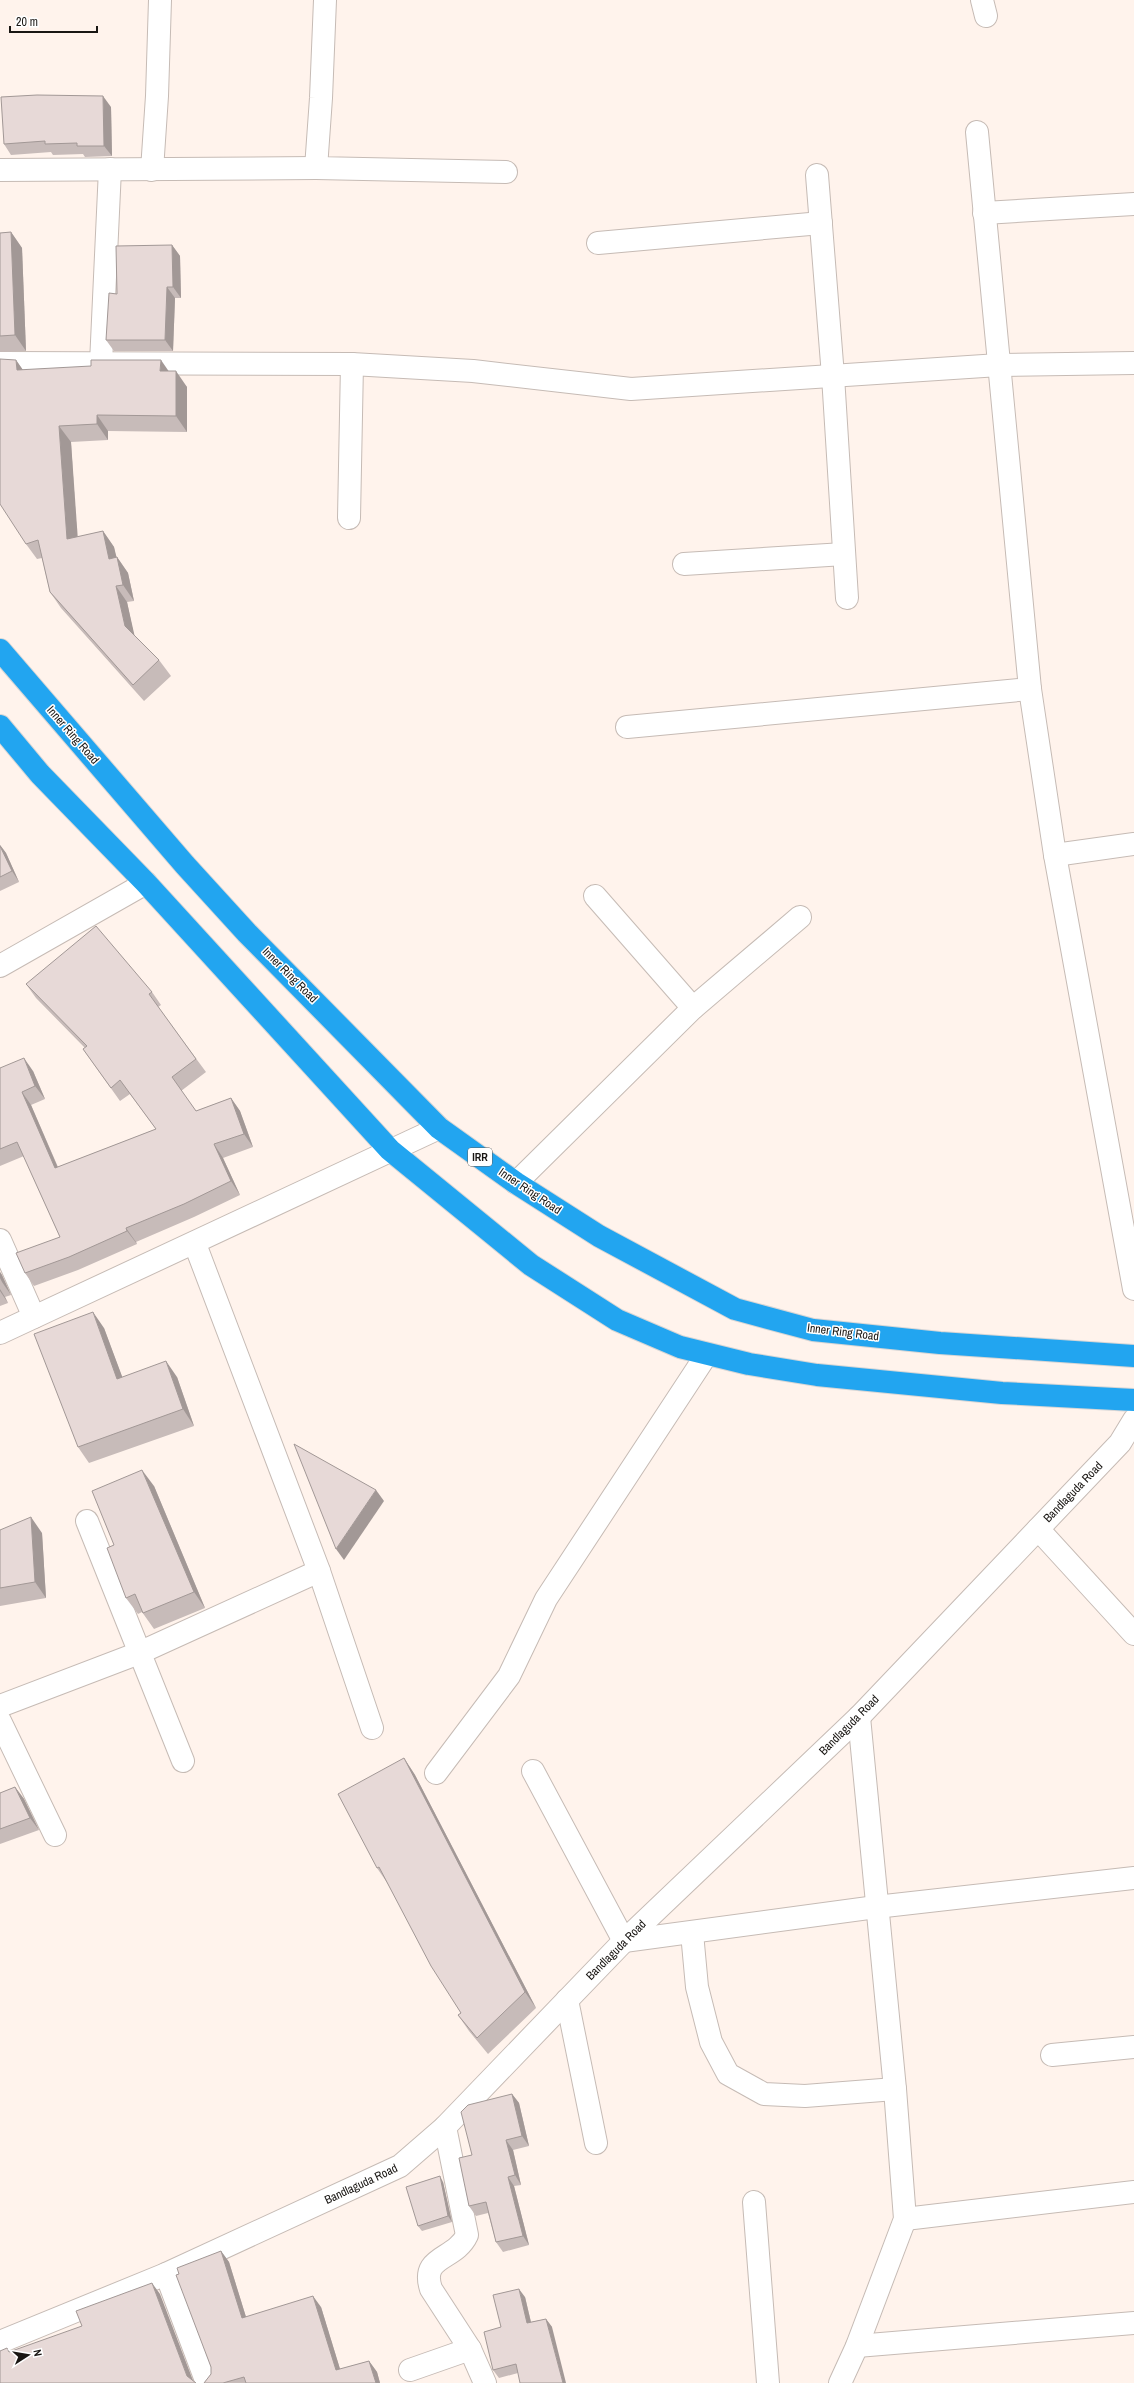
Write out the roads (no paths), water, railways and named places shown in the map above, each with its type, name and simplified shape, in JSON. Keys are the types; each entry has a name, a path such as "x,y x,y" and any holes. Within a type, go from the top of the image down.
{"highway":[{"name":"Inner Ring Road","path":"0,650 185,865 237,921 439,1128 516,1183 599,1236 735,1309 813,1330 940,1342 1134,1356"},
{"path":"0,726 40,774 146,883 390,1150 538,1269 617,1320 680,1347 749,1364 817,1375 1002,1393 1134,1400"}],"street":[{"path":"152,170 157,96 160,0"},
{"path":"316,168 322,98 325,0"},
{"path":"977,132 1030,689 1054,855 1134,1290"},
{"path":"0,170 316,168 506,172"},
{"path":"101,363 110,169"},
{"path":"817,175 834,376 847,598"},
{"path":"984,213 1134,204"},
{"path":"598,243 821,223"},
{"path":"0,362 352,364 473,371 631,390 999,365 1134,363"},
{"path":"349,518 352,364"},
{"path":"684,564 844,554"},
{"path":"627,727 1030,689"},
{"path":"1054,855 1134,844"},
{"path":"0,966 146,883"},
{"path":"595,896 693,1008"},
{"path":"516,1183 693,1008 800,917"},
{"path":"0,1333 195,1244 439,1128"},
{"path":"0,1240 34,1318"},
{"path":"195,1244 319,1571 372,1728"},
{"path":"436,1773 509,1676 546,1599 707,1354"},
{"name":"Bandlaguda Road","path":"0,2342 166,2274 400,2166 445,2127 624,1941 859,1717 1120,1443 1134,1420"},
{"path":"87,1521 139,1653 184,1761"},
{"path":"1038,1529 1134,1634"},
{"path":"0,1706 139,1653 319,1571"},
{"path":"840,2383 857,2346 905,2219 895,2089 876,1907 859,1717"},
{"path":"0,1721 55,1836"},
{"path":"533,1771 624,1941 876,1907 1134,1878"},
{"path":"692,1933 697,1988 711,2042 728,2074 764,2094 805,2096 895,2089"},
{"path":"567,2000 596,2143"},
{"path":"1052,2055 1134,2048"},
{"path":"445,2127 467,2235 460,2247 431,2265 428,2273 428,2280 431,2289 470,2349 486,2383"},
{"path":"905,2219 1134,2192"},
{"path":"754,2202 768,2383"},
{"path":"166,2274 207,2383"},
{"path":"857,2346 1134,2324"},
{"path":"410,2370 470,2349"}]}
